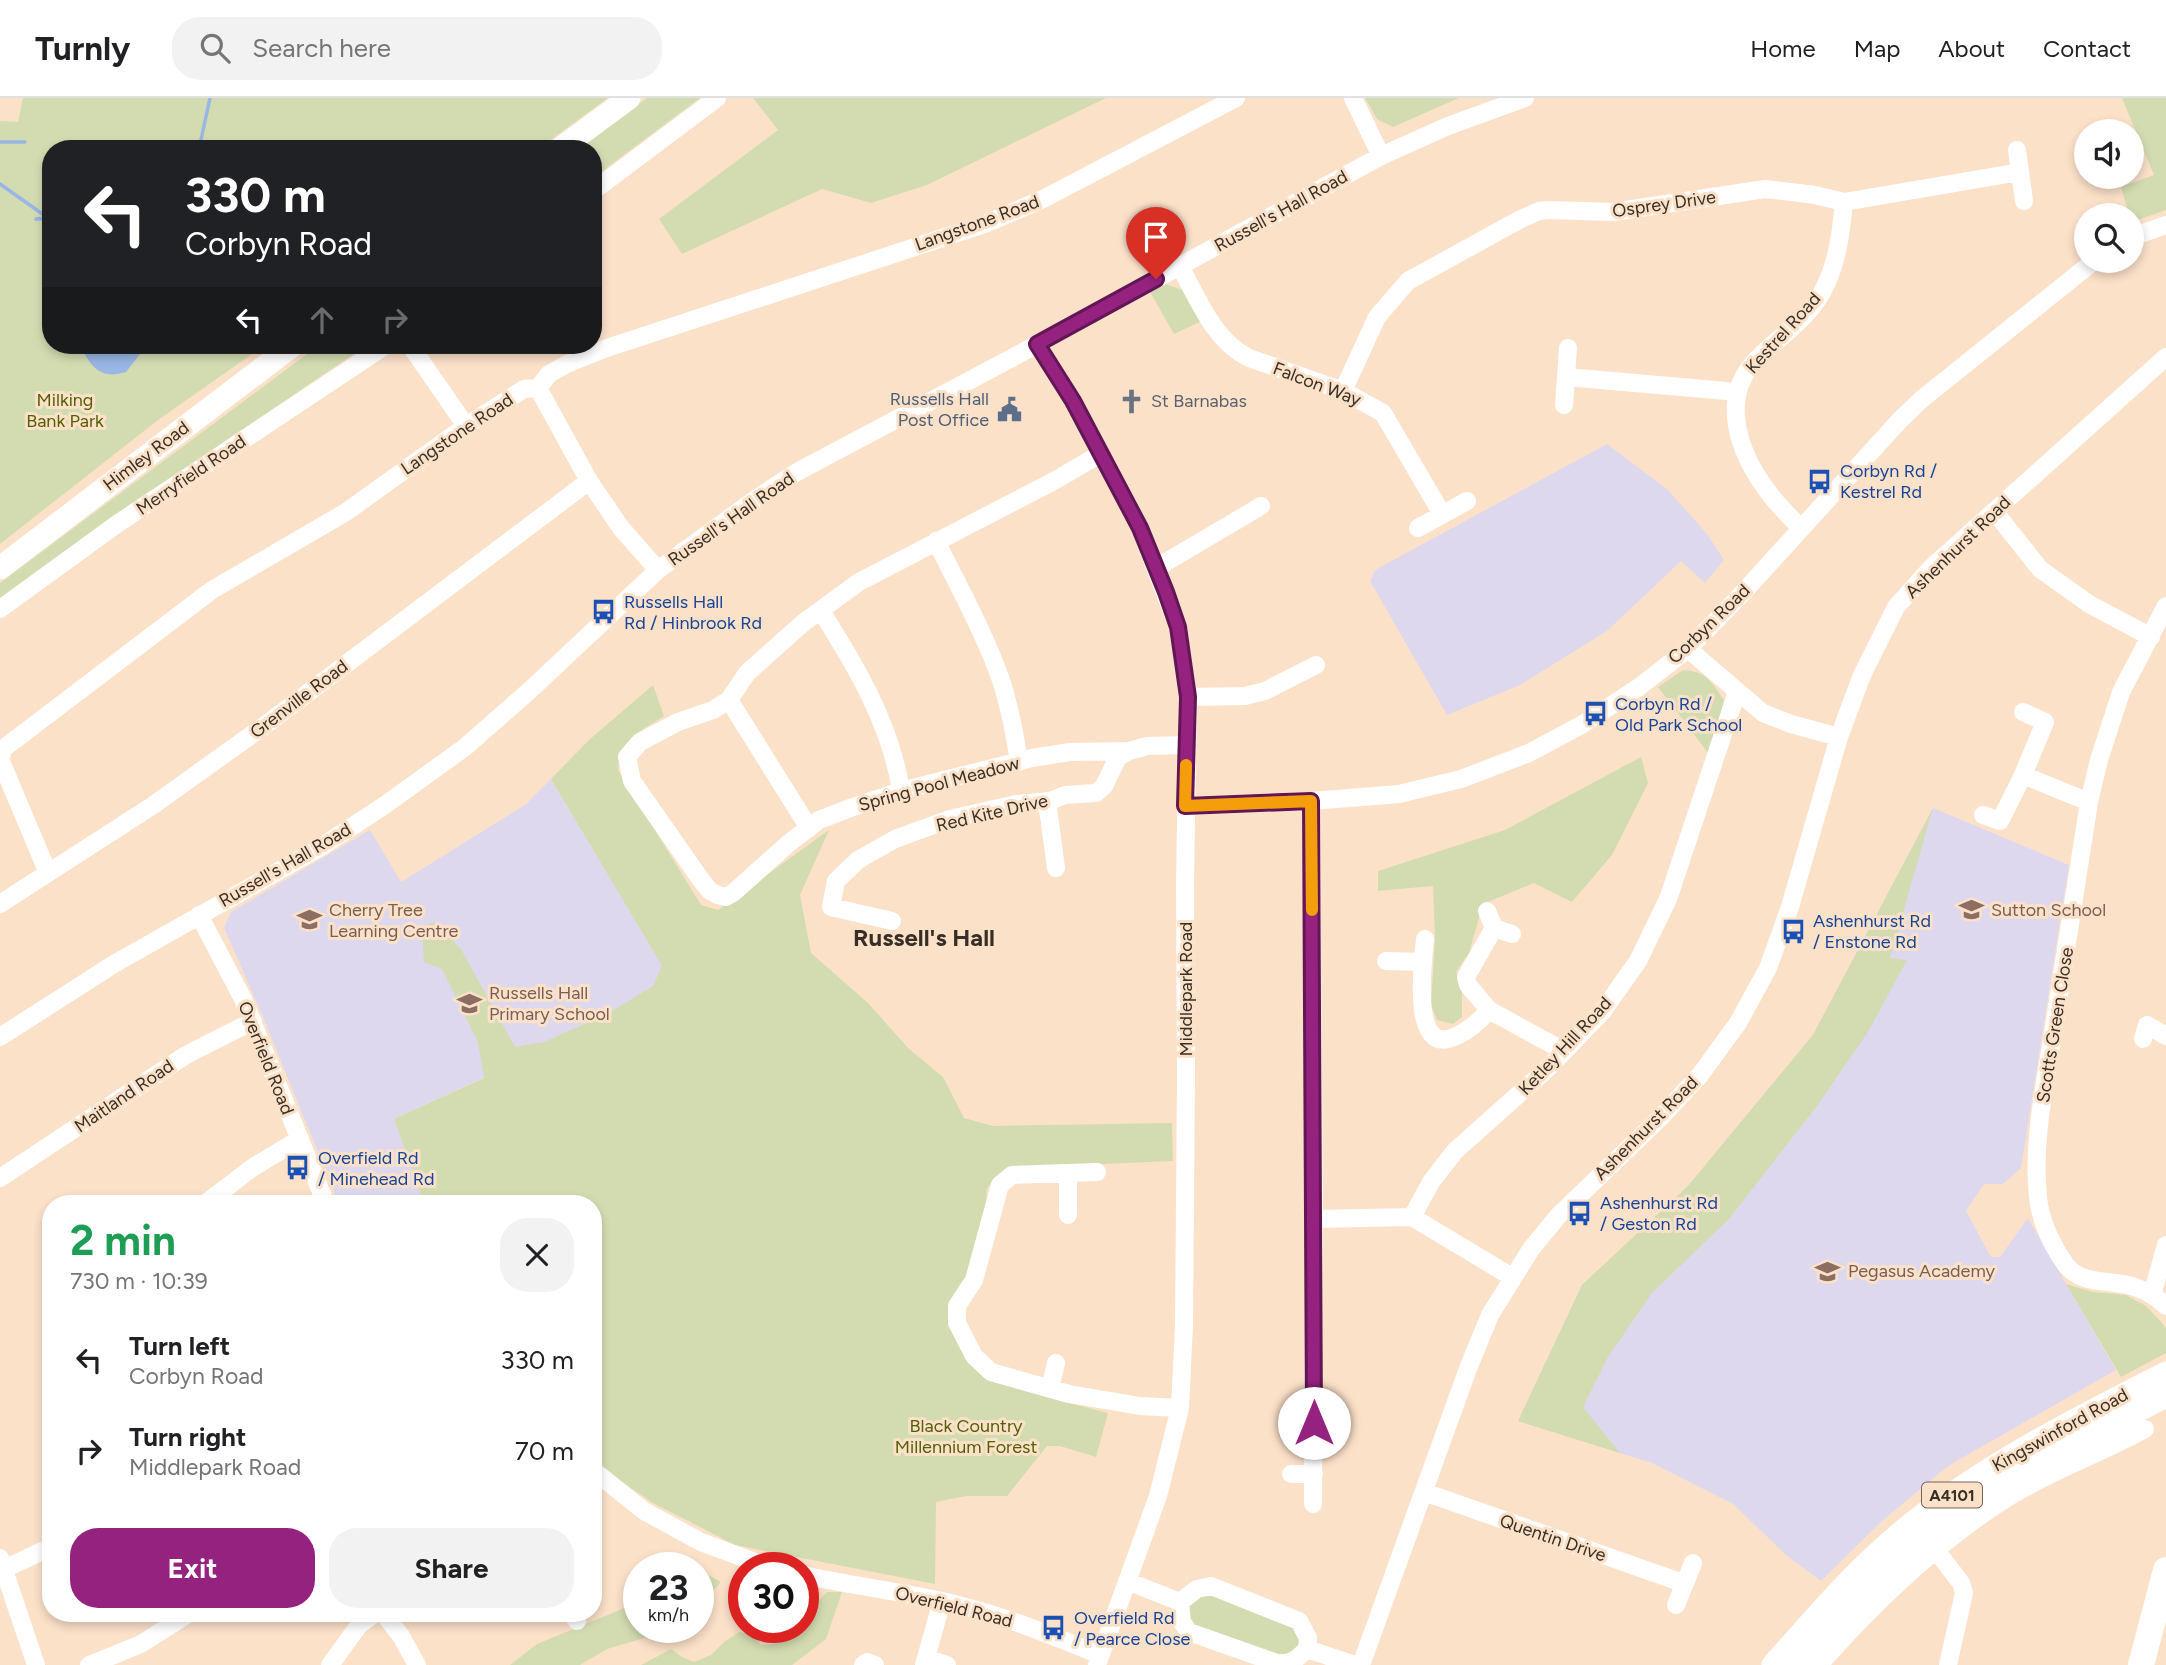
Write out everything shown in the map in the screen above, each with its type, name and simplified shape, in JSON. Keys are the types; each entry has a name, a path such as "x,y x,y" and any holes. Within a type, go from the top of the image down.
{"highway":[{"path":"2141,1665 2166,1570"},
{"path":"2154,1665 2166,1621"}],"main road":[{"path":"572,140 629,98"},
{"name":"Himley Road","path":"0,568 281,354"},
{"name":"Kingswinford Road","path":"1773,1665 1825,1605 1918,1519 1986,1471 2063,1426 2166,1373"},
{"name":"Kingswinford Road","path":"1797,1665 1864,1590 1931,1543 1970,1502 2070,1445 2166,1396"}],"street":[{"path":"602,184 717,98"},
{"name":"Langstone Road","path":"602,350 985,224 1043,199 1236,98"},
{"path":"1353,98 1381,156"},
{"name":"Russell's Hall Road","path":"0,1037 114,964 321,848 385,805 464,748 658,570 797,472 1381,156 1525,98"},
{"path":"2017,150 2024,201"},
{"name":"Osprey Drive","path":"1343,391 1377,317 1408,281 1510,224 1539,211 1613,212 1765,189 1815,195 1844,202 2020,172"},
{"name":"Kestrel Road","path":"1801,529 1770,495 1756,474 1736,425 1734,407 1744,373 1821,295 1834,263 1844,202"},
{"path":"2144,233 2166,225"},
{"name":"Falcon Way","path":"1180,266 1216,330 1237,352 1343,391 1383,413 1442,514"},
{"name":"Corbyn Road","path":"1185,806 1399,794 1461,779 1517,757 1583,724 1639,687 1688,649 1871,450 1922,399 2079,273"},
{"name":"Middlepark Road","path":"1037,344 1073,401 1140,528 1178,627 1188,697 1185,806 1184,1325 1180,1408 1158,1496 1098,1660"},
{"path":"1564,405 1568,348"},
{"name":"Merryfield Road","path":"0,609 117,524 372,354"},
{"path":"416,354 466,426"},
{"name":"Langstone Road","path":"48,873 0,759 4,748 212,590 346,512 466,426 524,389 538,388 550,374 592,354"},
{"name":"Ashenhurst Road","path":"1361,1665 1479,1340 1512,1277 1559,1215 1700,1075 1738,1023 1768,968 1790,907 1839,737 1862,675 1896,607 1931,568 2166,357"},
{"path":"1567,377 1738,392"},
{"path":"538,388 589,481 621,528 658,570"},
{"path":"809,828 729,701 747,673 803,624 859,582 1054,481 1100,454"},
{"name":"Grenville Road","path":"0,904 152,806 268,723 589,481"},
{"path":"1418,528 1467,501"},
{"path":"1156,568 1261,506"},
{"path":"1994,511 2040,569 2088,604 2151,637"},
{"path":"936,541 995,665 1013,723 1019,762"},
{"name":"Scotts Green Close","path":"2161,1302 2134,1286 2095,1281 2075,1274 2061,1258 2047,1233 2038,1200 2036,1175 2042,1110 2089,802 2099,760 2121,692 2166,606"},
{"path":"821,611 877,709 898,770 901,790"},
{"path":"1688,649 1763,713 1839,737"},
{"path":"1188,697 1245,696 1265,691 1316,665"},
{"name":"Ketley Hill Road","path":"1412,1217 1430,1182 1455,1151 1504,1109 1602,1012 1638,961 1668,899 1737,692"},
{"name":"Spring Pool Meadow","path":"729,701 713,710 678,722 640,742 627,757 632,780 701,880 710,891 726,897 819,820 901,790 1070,752 1129,751"},
{"path":"1983,814 2000,821 2045,722 2023,712"},
{"path":"1129,751 1147,746 1187,745"},
{"name":"Red Kite Drive","path":"892,920 831,907 836,881 858,860 895,839 950,820 1016,804 1046,801 1065,795 1096,793 1104,786 1118,757 1129,751"},
{"path":"2023,775 2089,802"},
{"path":"1046,801 1056,868"},
{"path":"1311,801 1313,1504"},
{"path":"1487,911 1493,928 1466,977 1468,985 1489,1010 1564,1051"},
{"name":"Overfield Road","path":"199,915 253,1021 322,1195"},
{"path":"1493,928 1512,934"},
{"path":"1425,939 1423,962 1427,1029 1438,1039 1446,1041 1461,1034 1489,1010"},
{"path":"1386,961 1423,962"},
{"name":"Maitland Road","path":"0,1178 186,1055 253,1021"},
{"path":"2143,1039 2147,1025 2166,1036"},
{"path":"217,1195 252,1168 300,1139"},
{"path":"1097,1172 1012,1175 1000,1185 974,1280 957,1306 957,1323 974,1356 992,1372 1069,1394 1140,1406 1180,1408"},
{"path":"1068,1173 1068,1215"},
{"path":"1314,1219 1412,1217 1512,1277"},
{"path":"2161,1302 2166,1245"},
{"path":"1050,1389 1056,1363"},
{"name":"Kingswinford Road","path":"1819,1665 1859,1620 1905,1576 1931,1543 2032,1485 2145,1429"},
{"name":"Kingswinford Road","path":"2032,1485 2070,1445"},
{"path":"1291,1474 1314,1474"},
{"path":"602,1477 644,1511 701,1542 728,1552"},
{"name":"Quentin Drive","path":"1424,1492 1683,1583"},
{"path":"1931,1543 1961,1583 1964,1593 1948,1665"},
{"path":"36,1665 2,1563 42,1551"},
{"path":"1676,1605 1693,1563"},
{"name":"Overfield Road","path":"819,1578 942,1601 1028,1626 1098,1660"},
{"path":"1127,1581 1180,1602"},
{"path":"1211,1586 1299,1620 1308,1638 1307,1648 1298,1658 1286,1664 1277,1663 1189,1632 1182,1622 1180,1602 1197,1588 1211,1586"},
{"path":"942,1601 925,1661 947,1665"},
{"path":"89,1665 141,1644 175,1622"},
{"path":"330,1665 363,1622"},
{"path":"390,1622 417,1665"},
{"path":"1307,1648 1355,1665"},
{"path":"863,1665 867,1662 875,1665"}],"shaded area":[{"path":"1607,444 1668,490 1707,534 1724,560 1705,583 1681,561 1607,631 1520,685 1447,715 1370,581 1375,570"},
{"name":"Russells Hall Primary School","path":"551,779 676,989 394,1119 421,1195 335,1195 224,928 231,912 370,830 401,882 525,805"},
{"name":"Pegasus Academy","path":"1933,808 2069,865 2021,1168 2003,1184 1984,1184 1966,1211 1991,1257 2000,1257 2028,1218 2116,1370 1948,1466 1882,1521 1821,1581 1786,1555 1733,1504 1652,1463 1518,1421 1582,1285 1688,1186 1813,1035"}],"green space":[{"name":"Milking Bank Park","path":"23,98 608,98 550,140 42,140 42,354 252,354 158,420 0,544 0,121 18,122"},
{"path":"647,98 700,98 602,171 602,140 589,140"},
{"path":"753,98 1106,98 927,185 871,203 822,189 682,254 659,219 778,130"},
{"path":"1365,98 1459,98 1393,127 1377,119"},
{"path":"2122,98 2166,98 2166,210 2144,218 2144,203 2126,203 2122,189 2144,189 2144,179 2154,175 2144,151 2144,119 2131,119"},
{"path":"1165,284 1185,291 1202,321 1174,334 1150,292"},
{"path":"307,354 354,354 231,437 0,602 0,583"},
{"path":"1683,670 1703,675 1724,700 1719,725 1708,753 1658,687"},
{"name":"Black Country Millennium Forest","path":"653,685 664,716 627,743 619,759 618,770 701,905 718,910 829,830 800,895 811,953 868,1003 908,1048 943,1077 964,1118 993,1126 1172,1123 1173,1161 1011,1168 998,1174 987,1189 985,1214 971,1271 956,1294 987,1379 1108,1413 1096,1457 1060,1446 1047,1446 1007,1496 966,1496 936,1502 935,1584 819,1561 819,1552 771,1552 735,1545 653,1503 602,1468 602,1195 421,1195 394,1119 484,1078 478,1042 442,969 424,962 422,927 434,922 461,949 515,1047 544,1042 609,1013 653,986 662,966 551,779 590,739"},
{"path":"1641,757 1648,783 1612,855 1572,902 1534,883 1483,904 1469,953 1456,972 1462,985 1462,1017 1453,1024 1437,1020 1431,1005 1435,938 1433,886 1378,891 1378,871 1505,830"},
{"path":"1933,808 1890,958 1907,960 1868,1032 1817,1106 1729,1219 1652,1293 1608,1357 1583,1407 1620,1453 1518,1421 1582,1285 1688,1186 1813,1035"},
{"path":"2066,1284 2093,1292 2126,1295 2146,1306 2166,1329 2166,1353 2121,1377"},
{"path":"714,1578 721,1582 714,1590"},
{"path":"827,1592 842,1592 826,1639 792,1665 641,1665 671,1649 694,1662 711,1655 728,1639 728,1643 761,1645 819,1643 819,1600"},
{"path":"1204,1592 1297,1624 1300,1644 1285,1658 1189,1623 1188,1605"},
{"path":"623,1609 623,1643 627,1643 607,1649 580,1665 510,1665 537,1644 590,1622 602,1622 602,1617"}],"water":[{"path":"85,354 140,354 126,372 117,374 103,373"}],"waterway":[{"path":"201,140 210,98"},
{"path":"0,142 25,142"},
{"path":"0,184 42,214"},
{"path":"36,219 42,218"}],"slow traffic":[{"path":"1186,765 1185,806 1311,801 1312,910"}],"place":[{"name":"St Barnabas","path":"1131,401"},
{"name":"Russells Hall Post Office","path":"1009,409"},
{"name":"Corbyn Rd / Kestrel Rd","path":"1820,481"},
{"name":"Russells Hall Rd / Hinbrook Rd","path":"604,612"},
{"name":"Corbyn Rd / Old Park School","path":"1595,714"},
{"name":"Sutton School","path":"1971,910"},
{"name":"Cherry Tree Learning Centre","path":"309,920"},
{"name":"Ashenhurst Rd / Enstone Rd","path":"1793,931"},
{"name":"Russells Hall Primary School","path":"469,1003"},
{"name":"Overfield Rd / Minehead Rd","path":"298,1168"},
{"name":"Ashenhurst Rd / Geston Rd","path":"1580,1213"},
{"name":"Pegasus Academy","path":"1828,1271"},
{"name":"Overfield Rd / Pearce Close","path":"1054,1628"}],"district":[{"name":"Russell's Hall","path":"924,938"}],"route":[{"path":"1156,279 1037,344 1073,401 1140,528 1178,627 1188,697 1185,806 1311,801 1314,1423"}]}
